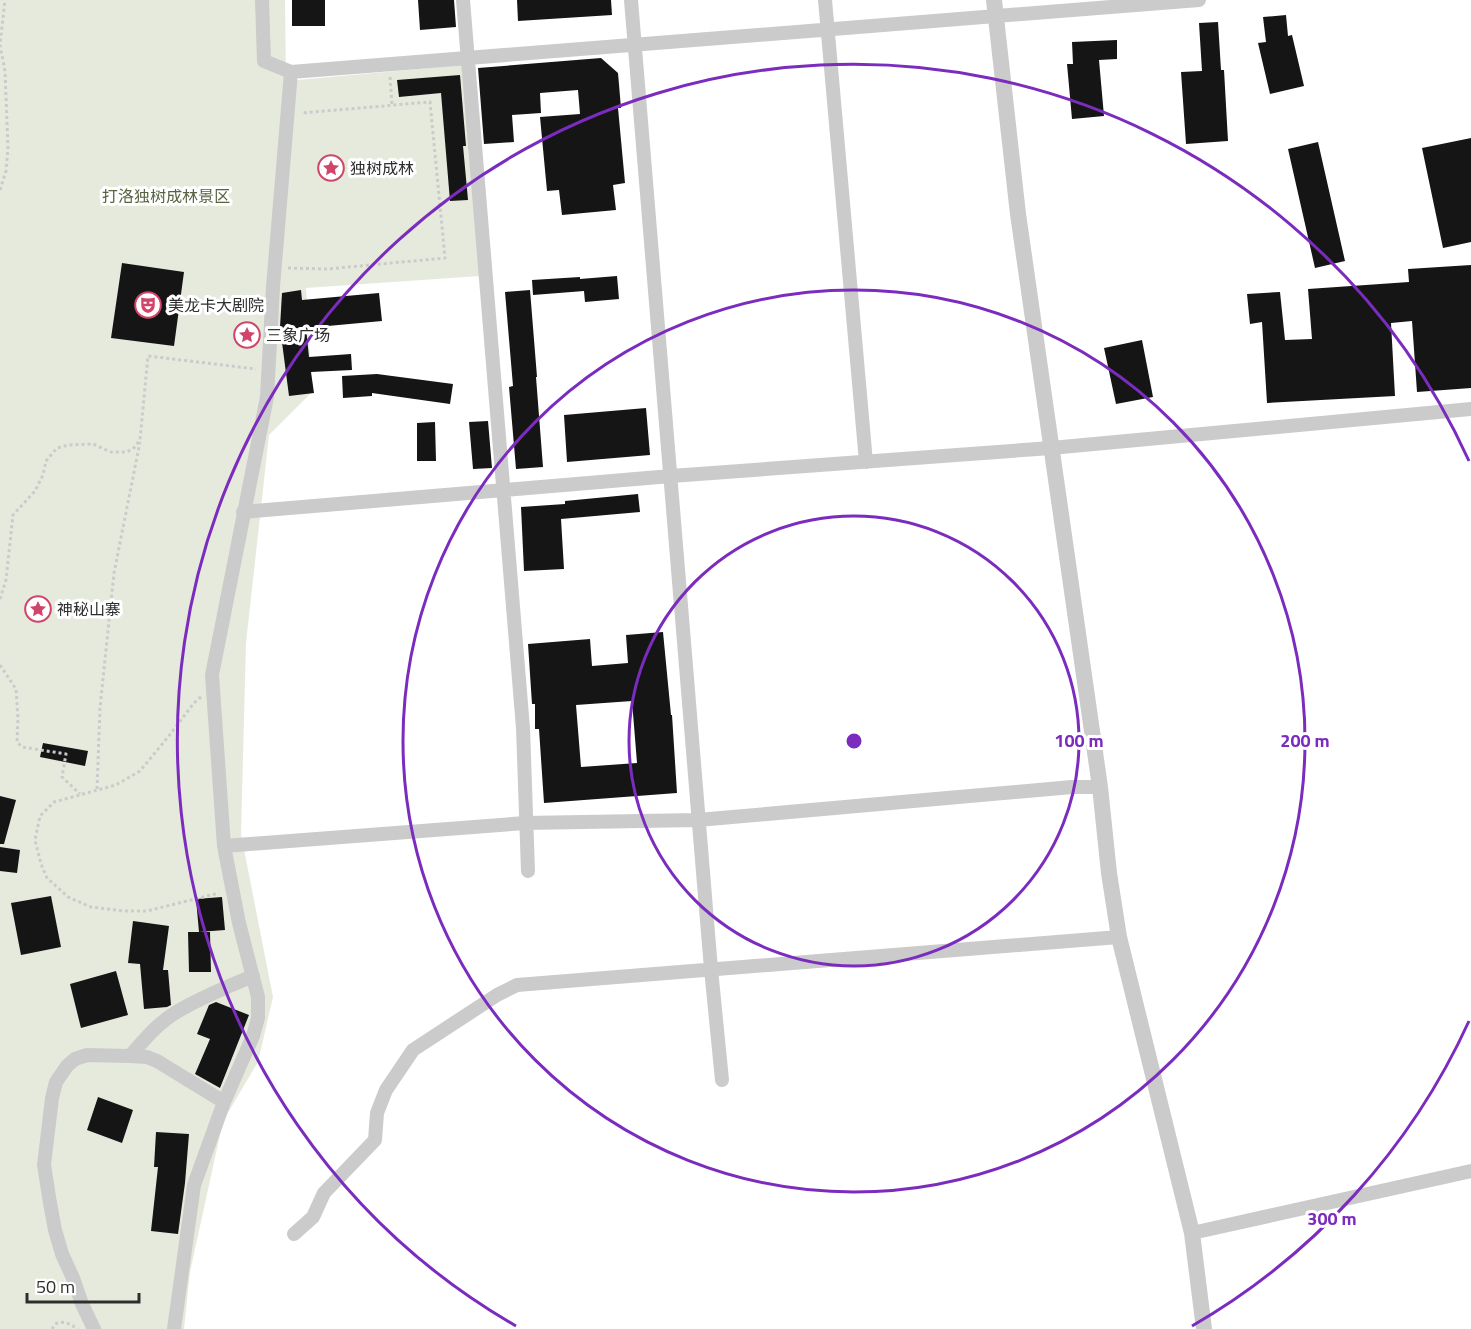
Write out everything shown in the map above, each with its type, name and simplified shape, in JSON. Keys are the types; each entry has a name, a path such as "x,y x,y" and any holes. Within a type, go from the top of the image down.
{"street":[{"path":"262,0 264,61 291,72 827,29 995,8 1199,0"},
{"path":"464,0 523,728 528,871"},
{"path":"631,0 698,820 722,1080"},
{"path":"825,0 866,462"},
{"path":"995,8 1018,214 1100,787 1109,873 1119,937 1192,1233 1204,1329"},
{"path":"174,1329 194,1185 258,1018 258,997 239,923 224,846 212,675 267,397 274,268 291,72"},
{"path":"243,512 503,489 1051,448 1471,408"},
{"path":"224,846 525,824 698,820 1072,787 1100,787"},
{"path":"294,1234 313,1217 324,1193 375,1140 378,1113 386,1090 413,1050 497,995 517,985 1119,937"},
{"path":"130,1056 150,1032 175,1013 253,976"},
{"path":"94,1329 62,1254 55,1230 44,1165 56,1082 75,1059 87,1055 130,1056 154,1059 224,1102"},
{"path":"1192,1233 1471,1171"}],"path":[{"path":"0,190 6,171 8,148 5,71 0,45 6,0"},
{"path":"389,64 392,105"},
{"path":"274,268 327,269 445,258 430,102 288,114"},
{"path":"97,789 100,708 114,573 140,440 148,356 269,371"},
{"path":"0,600 6,580 13,515 35,491 43,475 46,461 57,448 93,444 111,452 126,452 134,449 140,440"},
{"path":"0,664 16,689 18,718 16,742 22,747 66,754 62,777 80,794"},
{"path":"213,688 194,703 140,771 116,785 54,802 40,816 35,840 47,878 68,897 91,907 147,911 232,890"},
{"path":"52,1329 55,1324 61,1322 78,1329"}],"green space":[{"name":"打洛独树成林景区","path":"0,0 285,0 286,81 462,65 480,276 306,288 312,392 269,435 246,643 241,834 273,997 258,1062 223,1121 190,1272 184,1329 0,1329"}],"building":[{"path":"292,0 325,0 325,26 292,26"},
{"path":"418,0 454,0 456,27 420,30"},
{"path":"517,0 611,0 612,15 518,21"},
{"path":"1286,15 1288,36 1292,35 1304,86 1270,94 1258,43 1266,42 1263,17"},
{"path":"1218,22 1221,70 1224,70 1228,141 1186,144 1181,72 1202,71 1199,23"},
{"path":"1117,40 1117,59 1099,60 1104,116 1072,119 1067,64 1073,64 1072,42"},
{"path":"601,58 618,73 621,108 618,108 625,183 613,185 616,210 562,215 559,190 547,191 540,117 580,114 578,90 540,93 541,113 512,115 514,142 484,144 478,68"},
{"path":"460,75 468,200 450,201 441,93 399,97 397,80"},
{"path":"1471,138 1471,242 1443,248 1422,148"},
{"path":"1318,142 1345,261 1315,268 1288,149"},
{"name":"美龙卡大剧院","path":"122,263 184,272 174,346 111,338"},
{"path":"1471,265 1471,388 1417,392 1412,321 1391,323 1395,396 1267,403 1262,322 1250,324 1247,294 1280,292 1285,340 1312,339 1308,289 1409,282 1408,269"},
{"path":"617,276 619,299 585,302 584,291 533,295 532,280"},
{"path":"301,290 302,300 379,293 382,321 306,328 309,357 351,354 352,370 311,372 314,393 289,396 280,327 282,293"},
{"path":"530,290 543,467 516,469 509,387 513,386 505,292"},
{"path":"1142,340 1153,397 1116,404 1104,348"},
{"path":"377,374 453,384 450,404 372,393 372,396 343,398 342,376"},
{"path":"646,408 650,455 567,462 564,415"},
{"path":"488,421 492,468 473,469 469,422"},
{"path":"435,422 436,461 417,461 417,423"},
{"path":"638,494 640,512 561,519 564,569 524,571 521,507 565,504 565,501"},
{"path":"663,632 677,793 544,803 539,729 535,729 535,704 532,704 528,644 590,639 592,666 628,663 626,635","holes":["632,701 637,763 581,767 576,705"]},
{"path":"43,743 88,751 85,766 40,757"},
{"path":"0,796 16,800 4,844 0,844"},
{"path":"0,847 20,850 17,873 0,871"},
{"path":"51,896 61,947 21,955 11,903"},
{"path":"222,897 225,930 199,932 196,899"},
{"path":"133,921 169,926 163,970 168,970 171,1005 167,1007 144,1009 140,964 128,963"},
{"path":"188,932 210,932 211,972 189,972"},
{"path":"116,971 128,1015 81,1028 70,984"},
{"path":"216,1002 249,1015 220,1088 195,1074 210,1039 197,1034 209,1005"},
{"path":"98,1097 133,1110 122,1143 87,1130"},
{"path":"156,1132 189,1134 178,1234 151,1231 158,1167 154,1167"}],"place":[{"name":"独树成林","path":"331,168"},
{"name":"美龙卡大剧院","path":"148,305"},
{"name":"三象广场","path":"247,335"},
{"name":"神秘山寨","path":"38,609"}]}
